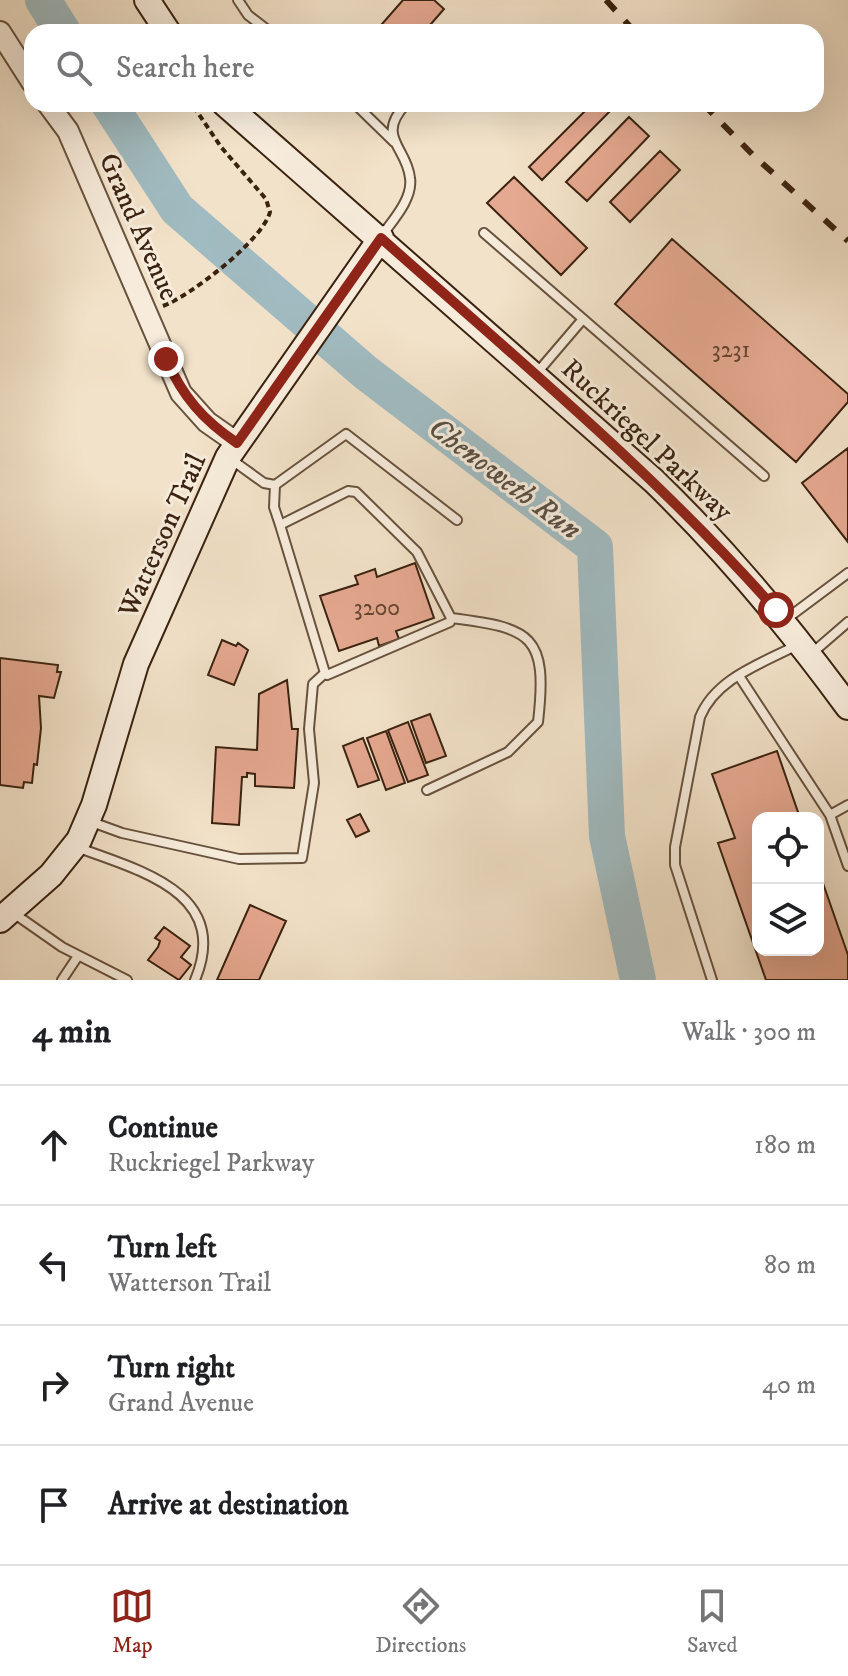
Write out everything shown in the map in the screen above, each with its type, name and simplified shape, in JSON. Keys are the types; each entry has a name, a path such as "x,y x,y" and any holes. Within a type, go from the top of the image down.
{"main road":[{"path":"147,0 163,24"},
{"path":"233,112 381,238"},
{"name":"Watterson Trail","path":"6,916 51,875 74,847 88,821 136,664 233,450 381,238"},
{"name":"Ruckriegel Parkway","path":"381,238 711,537 785,620 848,707"}],"street":[{"path":"0,32 24,70"},
{"name":"Grand Avenue","path":"54,112 68,131 181,393 233,450"}],"lane":[{"path":"238,0 248,15 260,24"},
{"path":"363,112 394,143"},
{"path":"381,238 406,199 411,179 394,143 392,127 401,112"},
{"path":"484,233 764,476"},
{"path":"535,375 583,319"},
{"path":"233,450 264,483 275,485 346,434 457,520"},
{"path":"275,485 274,507 325,673 330,676 447,625 451,618"},
{"path":"280,525 348,491 356,492 417,552 451,618"},
{"path":"785,620 848,573"},
{"path":"427,790 508,752 538,722 540,662 526,635 504,625 451,618"},
{"path":"712,980 682,892 675,847 700,717 708,698 739,676 806,649 848,622"},
{"path":"88,821 122,833 239,859 302,858 314,783 309,729 313,684 325,673"},
{"path":"739,676 830,815 848,866"},
{"path":"830,815 848,805"},
{"path":"74,847 137,870 191,904 203,922 201,966 195,980"},
{"path":"6,916 127,980"},
{"path":"62,980 78,956"}],"path":[{"path":"188,292 258,236 270,212 266,199 221,147 197,112"}],"building":[{"path":"403,0 434,0 444,9 431,24 382,24"},
{"path":"584,112 609,112 542,180 529,167"},
{"path":"629,117 649,136 587,201 566,182"},
{"path":"660,151 680,170 630,222 610,202"},
{"path":"514,177 587,248 561,275 487,203"},
{"path":"672,239 848,394 848,402 796,462 615,304"},
{"path":"848,448 848,542 802,483"},
{"path":"415,563 434,618 396,631 399,639 379,646 377,638 339,651 320,596 358,584 355,576 375,569 377,577"},
{"path":"222,640 236,646 238,643 248,650 234,685 208,675"},
{"path":"0,658 58,665 57,672 61,672 54,698 39,696 41,728 37,765 34,764 32,783 24,782 23,788 0,785"},
{"path":"287,680 292,729 298,729 294,788 255,786 255,774 247,773 247,777 242,777 239,825 212,823 216,747 257,750 259,694"},
{"path":"430,714 446,756 426,763 411,721"},
{"path":"408,722 428,775 408,782 388,730"},
{"path":"386,731 405,783 386,790 367,738"},
{"path":"363,738 379,780 358,787 343,746"},
{"path":"777,751 798,812 752,812 752,940 718,843 735,838 712,774"},
{"path":"360,814 369,831 356,837 347,820"},
{"path":"824,886 848,955 848,980 766,980 758,956 824,956"},
{"path":"250,905 286,921 259,980 217,980"},
{"path":"164,927 190,946 181,957 191,965 179,980 148,960 158,947 160,941 155,938"}],"waterway":[{"name":"Chenoweth Run","path":"43,0 58,24"},
{"name":"Chenoweth Run","path":"114,112 177,209 365,372 595,547 607,836 638,980"}],"railway":[{"path":"606,0 628,24"},
{"path":"711,112 753,155 848,241"}],"route":[{"path":"166,359 181,393 207,422 237,443 381,238 654,481 711,537 776,610"}]}
